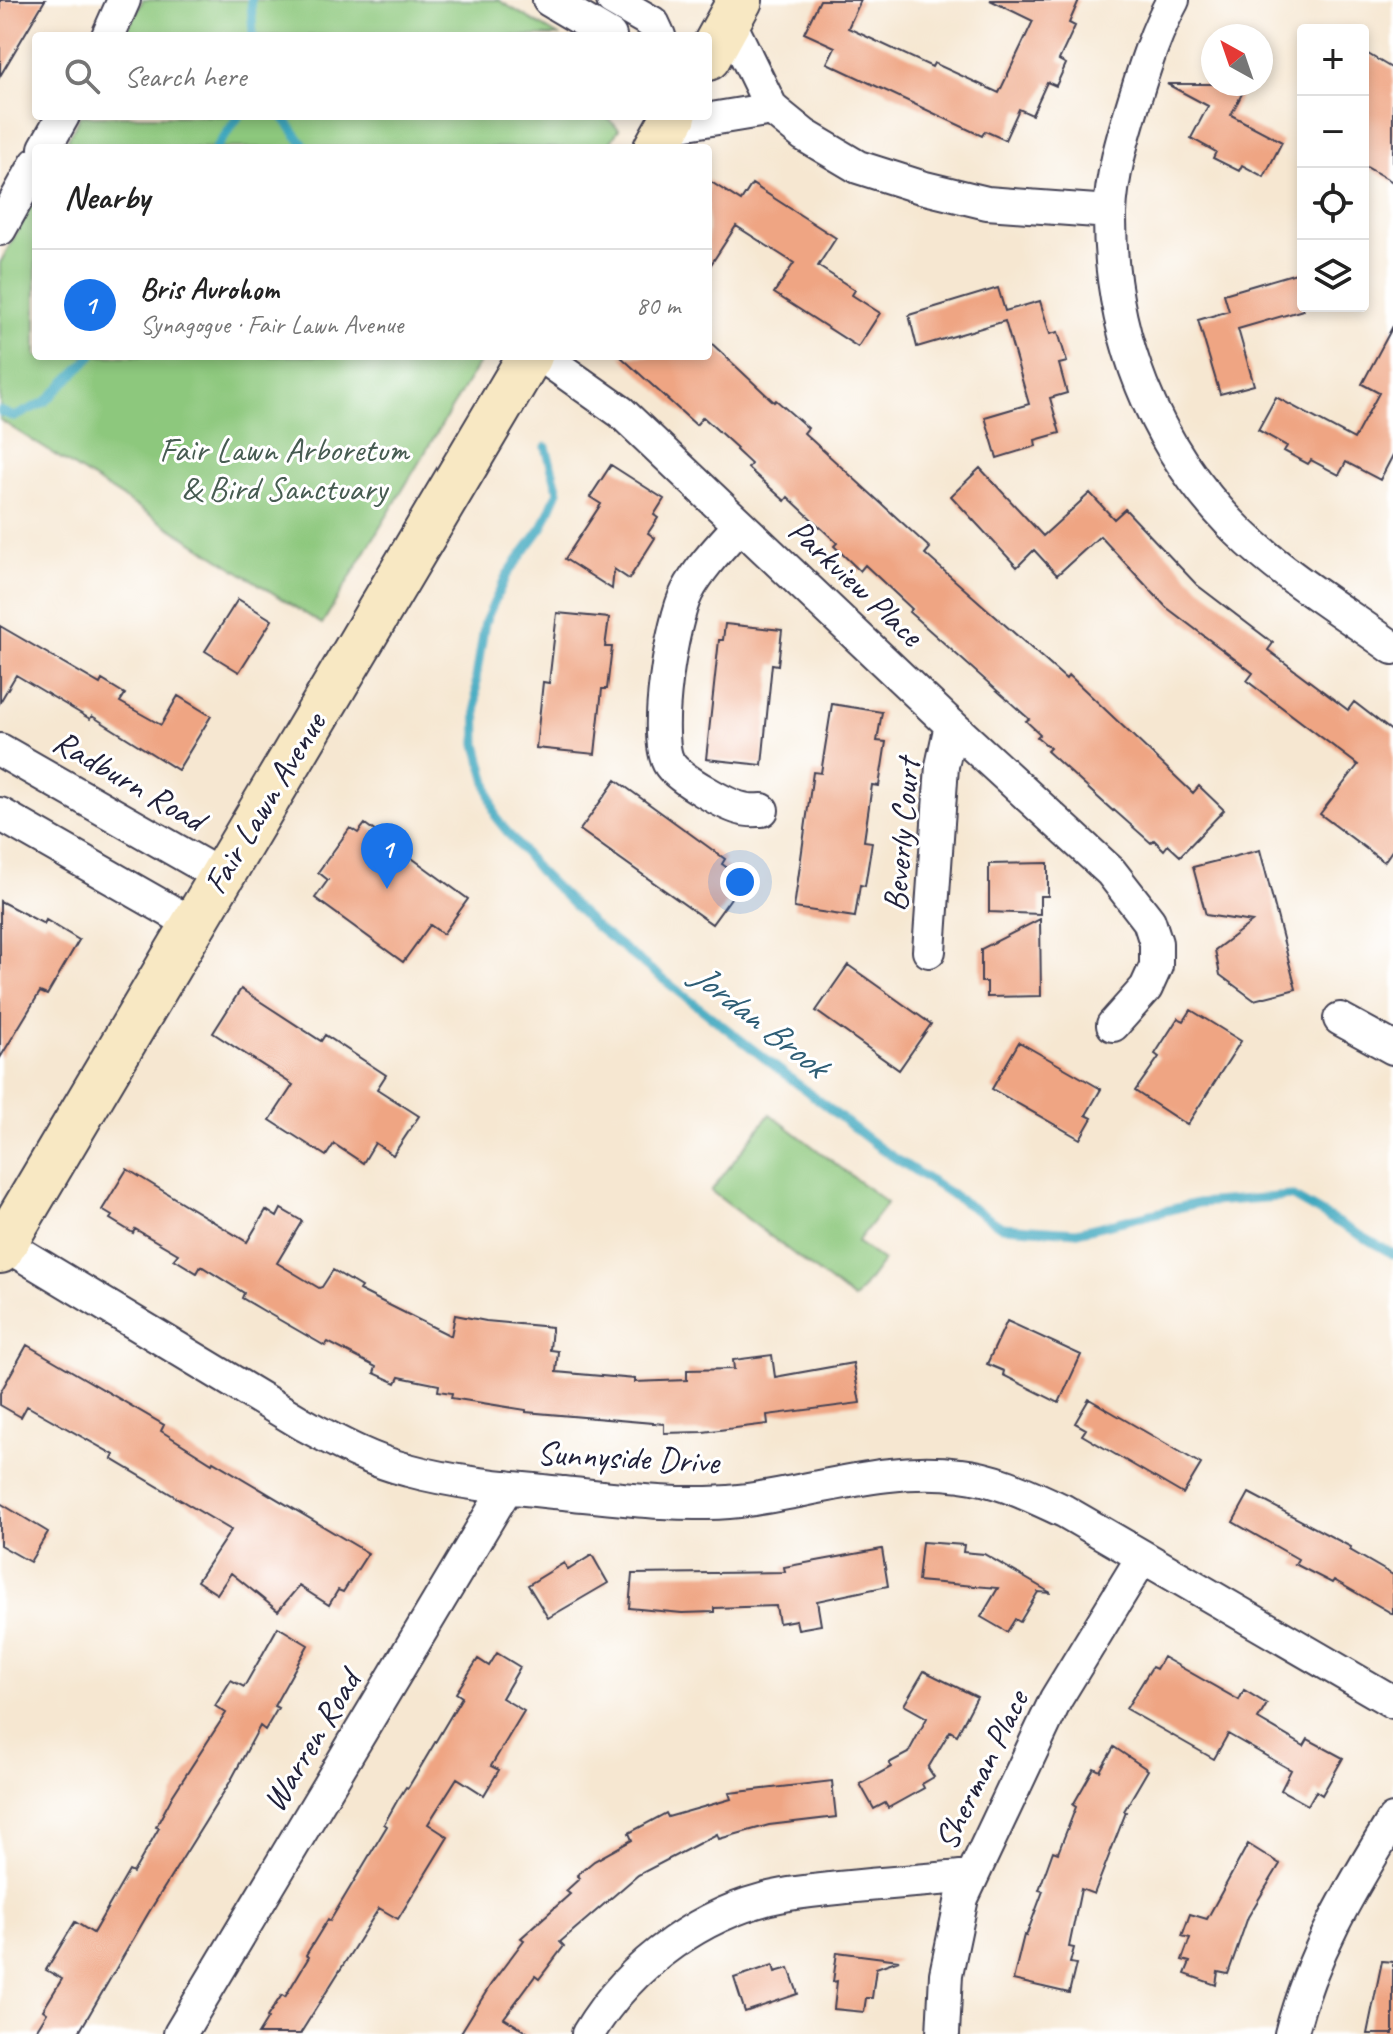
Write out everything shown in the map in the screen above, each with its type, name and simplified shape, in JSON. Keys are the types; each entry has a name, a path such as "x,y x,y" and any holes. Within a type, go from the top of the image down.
{"main road":[{"path":"712,51 735,10"},
{"name":"Fair Lawn Avenue","path":"2,1247 528,360"}],"street":[{"path":"110,32 124,0"},
{"path":"549,0 603,32"},
{"path":"613,0 653,23 657,32"},
{"path":"1173,0 1156,31 1138,86 1122,142 1110,212 1116,292 1126,342 1142,389 1168,441 1200,489 1239,532 1283,569 1393,648"},
{"path":"735,10 772,109 804,135 858,167 987,203 1110,212"},
{"path":"666,130 772,109"},
{"path":"47,144 61,120"},
{"path":"0,229 32,171"},
{"name":"Parkview Place","path":"548,360 621,412 1111,872 1149,921 1156,943 1156,966 1146,988 1113,1025"},
{"path":"740,525 706,562 686,594 674,628 661,729 663,749 671,766 732,805 745,810 762,810"},
{"name":"Beverly Court","path":"929,951 942,766 951,725"},
{"name":"Radburn Road","path":"0,750 221,876"},
{"path":"0,814 193,924"},
{"path":"1340,1019 1393,1048"},
{"name":"Sunnyside Drive","path":"2,1247 290,1416 354,1451 407,1470 507,1487 677,1502 739,1501 867,1476 912,1473 962,1475 1007,1485 1064,1511 1393,1702"},
{"name":"Warren Road","path":"180,2034 507,1487"},
{"name":"Sherman Place","path":"943,2034 946,1974 962,1898 1056,1699 1142,1558"},
{"path":"1291,2034 1307,1980 1328,1931 1393,1820"},
{"path":"588,2034 627,1982 661,1951 700,1926 742,1907 787,1895 972,1876"}],"green space":[{"path":"143,0 498,0 552,32 126,32"},
{"path":"78,120 609,120 619,129 610,144 65,144"},
{"name":"Fair Lawn Arboretum & Bird Sanctuary","path":"32,204 32,360 481,360 322,624 0,420 0,263"},
{"path":"770,1114 887,1203 857,1242 883,1261 854,1300 711,1191"}],"building":[{"path":"0,0 45,0 0,76"},
{"path":"820,0 861,0 848,28 932,67 934,63 999,93 1033,21 990,0 1079,0 1069,23 1075,26 1059,60 1066,64 1056,86 1047,82 1032,115 1019,109 1005,140 985,131 982,136 827,63 835,47 804,33"},
{"path":"1369,55 1393,69 1393,182 1369,168"},
{"path":"1167,84 1201,84 1201,96 1241,96 1231,115 1282,142 1264,177 1242,165 1239,171 1213,158 1216,152 1191,138 1208,106"},
{"path":"712,183 741,201 752,184 836,238 818,266 855,290 852,295 880,313 858,347 774,293 794,263 736,226 712,263"},
{"path":"1297,273 1297,312 1238,329 1254,385 1220,394 1198,320 1229,311 1224,294"},
{"path":"998,288 1005,311 1040,301 1050,334 1058,332 1067,362 1059,364 1067,393 1050,398 1060,433 1035,440 1036,446 997,458 985,417 1029,404 1005,321 917,347 909,315"},
{"path":"1393,326 1393,455 1380,480 1346,462 1339,475 1311,460 1308,464 1284,451 1287,446 1258,430 1276,397 1354,439 1379,393 1362,384"},
{"path":"712,344 774,402 776,400 808,428 804,433 930,548 925,554 1066,679 1069,675 1193,793 1199,786 1224,810 1180,856 1168,845 1164,850 1154,840 1151,843 1047,751 1050,748 1037,737 1040,734 1026,721 1029,719 909,612 912,609 865,565 860,571 834,546 837,543 788,497 785,501 748,468 751,464 737,448 703,417 696,425 624,360 712,360"},
{"path":"611,465 664,499 654,515 658,518 648,533 655,538 629,579 614,569 612,589 565,559 601,504 590,497"},
{"path":"980,468 1043,536 1090,493 1114,519 1125,509 1197,585 1273,643 1268,650 1348,710 1354,702 1393,732 1393,849 1384,862 1320,814 1358,765 1247,681 1253,673 1166,607 1100,536 1057,575 1034,550 1017,567 951,496"},
{"path":"238,599 272,620 239,672 205,651"},
{"path":"557,613 609,618 605,647 612,647 607,689 602,689 595,754 536,748 543,682 549,683"},
{"path":"725,624 782,630 778,665 772,664 762,765 706,759 719,640 723,640"},
{"path":"0,626 100,684 102,680 125,694 120,702 161,725 178,696 211,716 178,770 92,716 90,719 16,675 0,702"},
{"path":"832,704 882,712 877,741 886,742 879,786 872,785 864,841 872,842 865,886 860,885 855,917 794,908 813,772 821,773"},
{"path":"616,780 725,859 722,864 744,880 712,924 580,830"},
{"path":"365,824 468,899 443,934 430,925 403,962 315,898 328,880 318,872 350,828 358,833"},
{"path":"1260,850 1296,989 1254,1000 1220,975 1215,950 1252,922 1206,915 1193,867"},
{"path":"1048,863 1048,896 1040,896 1040,914 989,912 989,864"},
{"path":"0,901 44,924 46,920 79,940 47,995 40,992 0,1058"},
{"path":"1040,919 1041,996 987,997 987,982 981,982 981,949"},
{"path":"848,965 931,1024 899,1070 816,1011"},
{"path":"241,989 321,1041 325,1035 386,1075 377,1089 419,1116 393,1155 375,1143 363,1163 334,1144 326,1156 270,1120 293,1085 213,1033"},
{"path":"1191,1010 1241,1041 1187,1125 1135,1091 1159,1057 1155,1054 1178,1018 1184,1021"},
{"path":"1019,1042 1101,1089 1086,1115 1092,1118 1080,1139 992,1089"},
{"path":"127,1169 247,1242 266,1210 277,1217 281,1209 302,1221 277,1263 319,1288 333,1270 361,1287 359,1290 451,1336 455,1315 552,1327 550,1350 558,1351 556,1372 635,1379 635,1382 687,1380 687,1370 734,1369 733,1360 772,1355 775,1377 853,1363 860,1403 767,1415 768,1424 664,1433 664,1424 526,1412 451,1398 452,1393 438,1391 439,1385 399,1377 396,1383 374,1373 376,1367 328,1342 325,1346 242,1298 244,1293 201,1266 197,1273 174,1259 178,1254 135,1229 133,1233 110,1219 112,1216 102,1210"},
{"path":"1007,1321 1081,1355 1059,1403 987,1364"},
{"path":"27,1345 164,1425 161,1431 212,1463 368,1553 343,1592 338,1590 329,1605 299,1586 278,1611 231,1573 217,1594 197,1581 231,1530 112,1459 114,1455 27,1406 21,1417 0,1405 0,1393"},
{"path":"1089,1399 1201,1464 1183,1494 1082,1435 1086,1429 1075,1423"},
{"path":"1249,1493 1351,1547 1350,1550 1393,1575 1393,1614 1334,1580 1332,1583 1295,1564 1298,1559 1233,1522"},
{"path":"0,1503 48,1532 30,1562 0,1545"},
{"path":"922,1542 964,1545 963,1552 984,1554 1051,1593 1038,1592 1020,1622 1015,1619 1007,1632 981,1617 998,1588 918,1581"},
{"path":"882,1549 888,1586 817,1601 821,1625 798,1629 796,1620 779,1623 776,1606 714,1608 714,1612 682,1613 629,1608 632,1574 785,1572 784,1567"},
{"path":"592,1555 608,1583 548,1618 528,1585 564,1563 568,1570"},
{"path":"278,1627 308,1645 274,1706 278,1708 265,1730 260,1726 230,1782 78,2034 34,2034 47,2013 43,2010 62,1979 46,1970 75,1922 93,1933 129,1871 133,1873 159,1828 156,1827 173,1795 226,1713 215,1706 231,1680 244,1687"},
{"path":"497,1653 520,1667 502,1698 524,1711 491,1766 499,1770 484,1795 457,1778 428,1824 448,1837 398,1919 379,1908 300,2034 258,2034 282,1995 285,1997 309,1957 306,1955 328,1919 330,1921 387,1826 384,1824 397,1801 408,1788 462,1697 456,1693 478,1659 489,1666"},
{"path":"1163,1657 1239,1700 1244,1690 1267,1704 1258,1719 1304,1746 1308,1739 1343,1758 1322,1795 1316,1791 1308,1805 1281,1790 1291,1770 1228,1734 1214,1759 1126,1709 1152,1667 1156,1669"},
{"path":"924,1671 977,1697 957,1735 950,1731 928,1768 934,1777 922,1784 924,1788 888,1808 885,1803 874,1809 860,1784 891,1767 889,1763 908,1753 927,1718 904,1705"},
{"path":"1114,1747 1148,1770 1124,1811 1094,1894 1081,1889 1069,1947 1074,1948 1070,1963 1076,1964 1069,1993 1013,1980 1024,1935 1043,1891 1039,1890 1053,1851 1058,1853 1076,1807 1073,1805 1094,1768 1100,1771"},
{"path":"832,1781 836,1817 769,1825 719,1839 717,1834 638,1875 560,1942 564,1946 539,1979 535,1976 504,2018 530,2034 460,2034 491,1984 524,1940 521,1938 570,1894 566,1891 580,1878 577,1875 594,1861 632,1840 629,1833 666,1813 668,1817 731,1799 729,1793"},
{"path":"1248,1844 1280,1864 1248,1917 1228,1974 1218,1972 1216,1985 1185,1974 1190,1962 1182,1960 1190,1938 1182,1936 1190,1914 1207,1919"},
{"path":"837,1952 899,1960 876,1968 872,1998 866,1998 864,2012 834,2009 837,1981 833,1982"},
{"path":"1382,1961 1393,1962 1393,2034 1367,2034"},
{"path":"773,1965 775,1972 789,1968 798,1994 745,2012 734,1978"}],"waterway":[{"name":"Jordan Brook","path":"251,0 253,32"},
{"path":"219,144 236,120"},
{"name":"Jordan Brook","path":"285,120 303,144"},
{"path":"0,411 14,417 45,402 88,360"},
{"name":"Jordan Brook","path":"546,447 558,491 543,526 506,576 485,622 476,678 477,744 496,818 538,870 596,927 881,1149 1002,1227 1077,1232 1198,1203 1291,1196 1393,1254"}],"place":[{"name":"Bris Avrohom","path":"387,889"}]}
